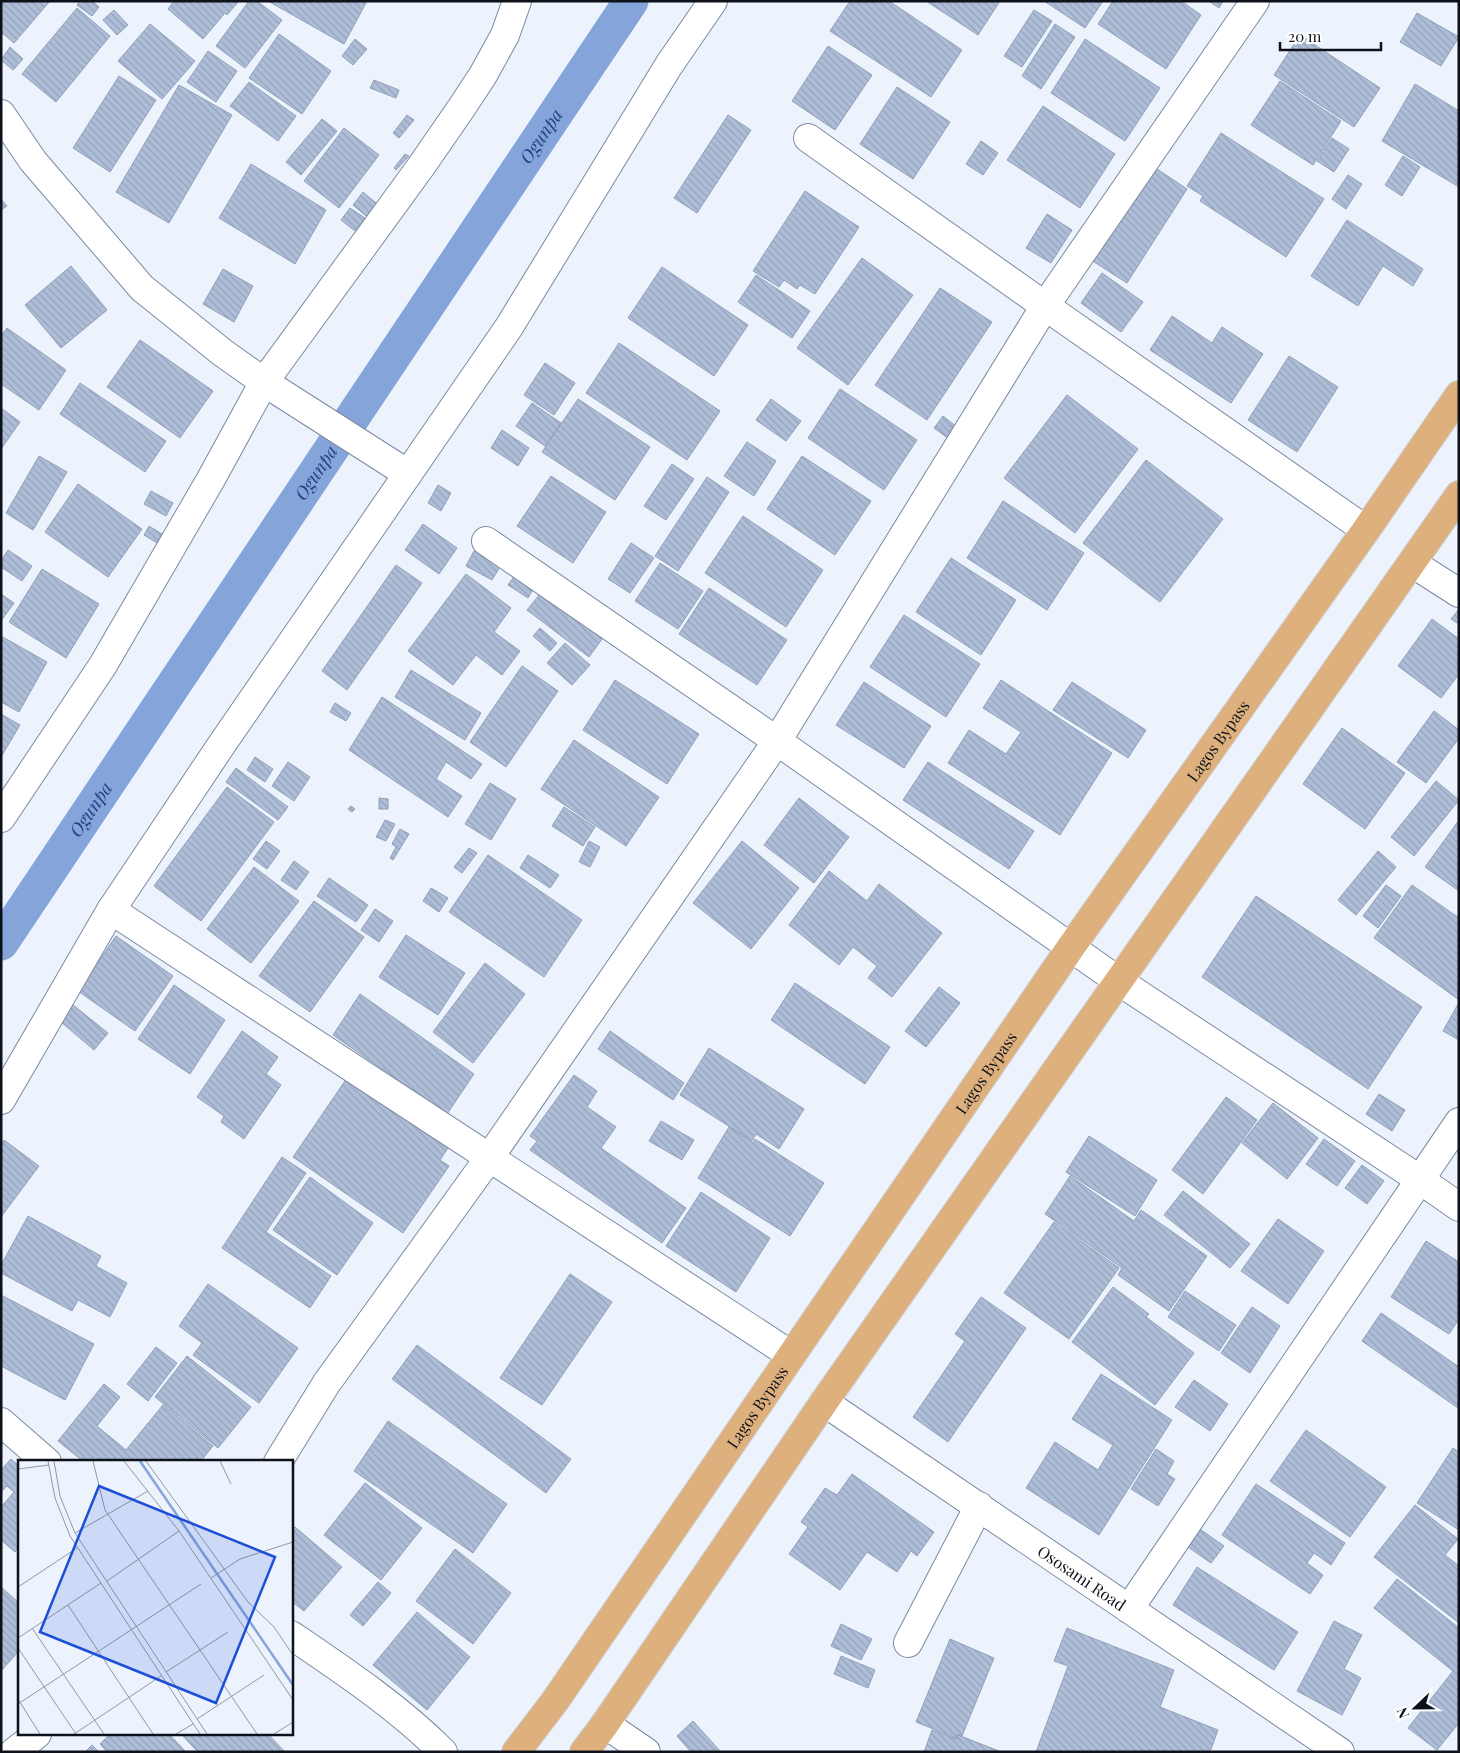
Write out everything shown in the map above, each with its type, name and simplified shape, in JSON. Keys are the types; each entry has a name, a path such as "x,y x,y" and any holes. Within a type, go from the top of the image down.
{"main road":[{"name":"Lagos Bypass","path":"516,1752 566,1685 773,1385 791,1355 1071,947 1366,530 1459,395"},
{"path":"584,1752 824,1402 1120,982 1459,495"}],"street":[{"path":"1,818 103,665 266,384 422,166 483,75 505,34 517,1"},
{"path":"1,1100 111,910 509,327 669,65 712,1"},
{"path":"279,1460 326,1384 489,1158 777,741 1045,306 1255,1"},
{"path":"1,114 33,161 142,288 223,353 266,384 408,474"},
{"path":"808,138 1366,530"},
{"path":"486,541 777,741 1120,982 1459,1207"},
{"path":"1412,563 1459,593"},
{"path":"111,910 791,1355"},
{"path":"1129,1608 1459,1122"},
{"name":"Ososami Road","path":"824,1402 1340,1752"},
{"path":"1,1422 45,1460"},
{"path":"908,1643 979,1506"},
{"path":"292,1636 357,1679 428,1736 443,1752"},
{"path":"605,1724 646,1752"},
{"path":"14,1752 34,1736"}],"building":[{"path":"1,1 50,1 14,43 1,32"},
{"path":"80,1 92,1 99,7 92,16 77,5"},
{"path":"174,1 239,1 227,15 225,13 203,39 168,9"},
{"path":"249,1 257,1 282,20 245,68 216,46"},
{"path":"268,1 367,1 344,44"},
{"path":"850,1 889,1 962,50 931,97 830,31"},
{"path":"926,1 1000,1 978,35"},
{"path":"1044,1 1103,1 1085,28"},
{"path":"1113,1 1181,1 1201,15 1166,69 1098,24"},
{"path":"1209,1 1223,1 1219,8"},
{"path":"77,8 110,36 56,102 22,74"},
{"path":"114,10 128,25 117,35 103,20"},
{"path":"1034,10 1052,21 1022,67 1004,56"},
{"path":"1417,13 1459,37 1441,66 1400,42"},
{"path":"150,24 195,61 162,99 118,61"},
{"path":"1055,24 1075,37 1041,89 1022,76"},
{"path":"279,34 331,71 302,114 249,78"},
{"path":"1300,35 1380,88 1354,127 1274,75"},
{"path":"355,39 367,49 353,65 342,56"},
{"path":"1085,39 1160,88 1125,141 1051,93"},
{"path":"828,46 872,75 835,130 792,101"},
{"path":"10,47 23,59 13,70 1,60"},
{"path":"208,51 237,71 216,102 187,82"},
{"path":"119,76 156,100 110,172 73,148"},
{"path":"374,80 399,90 396,98 370,88"},
{"path":"1280,81 1341,121 1313,165 1251,125"},
{"path":"249,82 296,116 278,141 230,106"},
{"path":"1415,84 1459,111 1459,187 1382,141"},
{"path":"179,85 232,115 169,223 116,192"},
{"path":"897,87 950,122 913,179 860,144"},
{"path":"1043,106 1115,154 1080,208 1007,160"},
{"path":"407,115 414,120 399,138 393,133"},
{"path":"728,115 751,130 697,213 674,198"},
{"path":"322,119 337,131 301,175 286,162"},
{"path":"344,128 379,155 339,208 304,181"},
{"path":"1221,133 1324,199 1286,257 1200,201 1203,196 1187,186"},
{"path":"1332,138 1349,149 1334,172 1317,161"},
{"path":"981,141 998,153 983,175 966,164"},
{"path":"405,154 409,156 396,170 394,168"},
{"path":"1403,156 1420,167 1402,196 1385,185"},
{"path":"251,164 326,210 295,264 219,218"},
{"path":"1151,165 1187,189 1127,283 1091,260"},
{"path":"1348,175 1362,184 1346,209 1332,199"},
{"path":"805,191 859,227 815,294 800,285 797,289 784,280 779,287 753,271"},
{"path":"363,192 382,208 372,221 353,205"},
{"path":"1,199 7,206 1,210"},
{"path":"350,208 365,218 355,231 341,220"},
{"path":"1047,214 1072,230 1051,263 1026,248"},
{"path":"1347,220 1423,269 1413,286 1383,266 1358,306 1311,276"},
{"path":"862,258 913,295 848,385 797,348"},
{"path":"71,266 107,310 61,348 25,305"},
{"path":"662,267 748,325 714,376 628,318"},
{"path":"223,269 253,286 234,322 203,304"},
{"path":"1102,273 1143,302 1121,332 1081,303"},
{"path":"756,275 810,311 792,338 738,302"},
{"path":"940,288 992,322 927,420 875,385"},
{"path":"1172,316 1212,343 1222,327 1263,354 1231,403 1150,350"},
{"path":"7,328 66,370 39,410 1,384 1,336"},
{"path":"140,340 213,391 180,438 107,387"},
{"path":"619,343 720,411 687,460 586,393"},
{"path":"1289,356 1338,387 1297,452 1248,420"},
{"path":"545,363 575,383 554,415 524,395"},
{"path":"80,383 166,441 145,472 60,414"},
{"path":"840,389 917,440 884,490 808,438"},
{"path":"1067,395 1138,449 1075,533 1004,478"},
{"path":"578,399 650,447 615,500 542,452"},
{"path":"771,399 801,421 786,441 756,420"},
{"path":"532,403 561,423 545,446 516,426"},
{"path":"1,408 20,422 1,449"},
{"path":"943,416 957,427 949,439 934,428"},
{"path":"502,430 529,448 518,466 491,448"},
{"path":"747,442 776,461 754,496 724,476"},
{"path":"39,456 67,472 33,530 6,513"},
{"path":"802,456 871,501 835,555 767,509"},
{"path":"1146,460 1223,519 1160,602 1083,543"},
{"path":"672,464 694,479 666,520 644,506"},
{"path":"551,476 606,512 573,563 517,526"},
{"path":"707,477 729,492 678,571 655,556"},
{"path":"78,484 142,529 108,577 45,532"},
{"path":"438,485 451,493 441,511 428,503"},
{"path":"151,491 173,503 166,516 144,504"},
{"path":"1003,501 1084,553 1047,610 967,558"},
{"path":"743,516 823,570 786,627 705,573"},
{"path":"423,524 457,548 439,574 405,550"},
{"path":"149,526 162,534 157,543 144,535"},
{"path":"631,543 654,558 630,593 608,579"},
{"path":"8,550 32,566 22,581 1,567 1,561"},
{"path":"474,551 501,565 492,580 466,566"},
{"path":"951,558 1016,600 981,655 916,612"},
{"path":"660,563 703,591 678,629 635,601"},
{"path":"396,565 422,583 347,690 322,671"},
{"path":"42,569 99,604 66,658 9,622"},
{"path":"466,574 511,608 494,632 520,651 502,675 476,655 453,685 408,651"},
{"path":"515,575 534,588 528,598 508,585"},
{"path":"709,588 787,640 757,685 679,634"},
{"path":"544,589 605,635 589,657 527,610"},
{"path":"1,594 14,603 1,621"},
{"path":"1459,609 1459,624 1451,619"},
{"path":"904,615 980,664 946,717 870,667"},
{"path":"1432,619 1459,639 1459,674 1441,698 1398,666"},
{"path":"540,628 557,643 550,651 533,636"},
{"path":"1,636 47,662 19,712 1,702"},
{"path":"565,643 590,665 572,685 547,663"},
{"path":"522,666 558,691 506,767 470,742"},
{"path":"411,670 481,713 465,740 395,697"},
{"path":"615,680 699,734 667,784 583,730"},
{"path":"1001,680 1112,753 1060,835 948,763 969,730 1006,754 1021,732 983,708"},
{"path":"864,682 931,726 904,768 836,725"},
{"path":"1072,682 1146,730 1128,758 1053,710"},
{"path":"382,697 482,764 471,779 446,762 436,779 462,796 448,817 349,750"},
{"path":"335,703 351,713 346,721 330,712"},
{"path":"1434,711 1459,730 1459,738 1426,783 1397,762"},
{"path":"1,714 20,725 1,757"},
{"path":"1342,728 1405,773 1365,829 1303,784"},
{"path":"574,740 659,797 626,846 541,789"},
{"path":"255,757 273,769 265,782 247,770"},
{"path":"288,762 310,777 294,801 272,786"},
{"path":"928,762 1034,831 1009,869 903,800"},
{"path":"236,768 288,807 278,820 226,782"},
{"path":"1436,781 1459,800 1414,856 1391,837"},
{"path":"490,783 516,799 491,840 465,824"},
{"path":"227,787 274,822 201,921 154,886"},
{"path":"379,798 388,799 388,809 379,809"},
{"path":"799,798 849,837 814,883 764,845"},
{"path":"351,806 355,809 352,812 348,809"},
{"path":"564,807 595,827 583,846 552,826"},
{"path":"385,820 395,824 386,841 376,837"},
{"path":"1459,820 1459,891 1425,867"},
{"path":"400,829 409,834 393,860 390,858 396,847 392,844"},
{"path":"266,841 280,851 267,869 253,859"},
{"path":"589,841 600,847 590,867 579,862"},
{"path":"742,841 799,888 751,949 693,903"},
{"path":"469,848 477,853 462,873 454,867"},
{"path":"1378,851 1396,867 1356,915 1338,900"},
{"path":"488,855 582,920 544,977 449,912"},
{"path":"528,855 559,875 550,888 520,868"},
{"path":"294,861 309,872 296,890 281,880"},
{"path":"254,867 299,901 251,963 207,929"},
{"path":"829,871 867,901 879,884 942,933 892,997 868,978 877,966 853,947 839,965 789,925"},
{"path":"329,878 368,905 356,922 317,896"},
{"path":"1386,885 1401,896 1378,928 1363,916"},
{"path":"1412,885 1459,918 1459,1000 1374,938"},
{"path":"431,888 448,898 439,912 423,901"},
{"path":"1256,896 1422,1007 1368,1089 1202,977"},
{"path":"314,901 364,937 310,1012 259,976"},
{"path":"375,909 393,921 379,942 361,930"},
{"path":"406,935 465,973 438,1015 379,977"},
{"path":"116,936 173,976 135,1031 78,991"},
{"path":"485,963 525,994 473,1063 433,1032"},
{"path":"795,983 890,1047 865,1084 771,1020"},
{"path":"174,985 225,1020 190,1074 138,1039"},
{"path":"939,987 960,1003 926,1047 905,1031"},
{"path":"360,994 474,1074 447,1114 333,1035"},
{"path":"67,1000 108,1033 94,1050 54,1016"},
{"path":"1459,1005 1459,1040 1443,1031"},
{"path":"242,1031 278,1057 266,1074 281,1085 244,1139 221,1122 224,1116 197,1097"},
{"path":"610,1031 684,1083 673,1100 598,1049"},
{"path":"709,1048 804,1109 779,1149 756,1134 752,1141 680,1095"},
{"path":"574,1075 597,1091 587,1107 616,1127 601,1148 686,1208 662,1243 530,1150 537,1141 530,1136"},
{"path":"347,1078 448,1148 440,1160 449,1166 403,1233 293,1157"},
{"path":"1379,1094 1405,1110 1392,1131 1366,1114"},
{"path":"1226,1097 1257,1120 1203,1194 1172,1170"},
{"path":"1273,1103 1318,1138 1287,1179 1242,1143"},
{"path":"661,1121 694,1140 682,1160 649,1141"},
{"path":"729,1127 753,1143 755,1139 824,1183 790,1236 698,1178"},
{"path":"1089,1136 1157,1180 1135,1216 1066,1172"},
{"path":"1324,1139 1355,1161 1337,1186 1306,1164"},
{"path":"4,1140 39,1166 1,1217 1,1144"},
{"path":"282,1157 306,1173 266,1232 331,1276 310,1308 222,1248"},
{"path":"1362,1165 1384,1181 1367,1204 1345,1188"},
{"path":"1070,1176 1134,1221 1141,1210 1207,1256 1169,1311 1118,1275 1122,1268 1045,1214"},
{"path":"310,1177 373,1223 337,1275 273,1230"},
{"path":"1183,1191 1250,1244 1230,1268 1164,1215"},
{"path":"701,1192 770,1238 736,1292 666,1246"},
{"path":"28,1216 101,1256 96,1266 127,1283 110,1317 78,1300 72,1311 1,1273 1,1265"},
{"path":"1278,1219 1324,1251 1288,1304 1241,1271"},
{"path":"1054,1222 1119,1268 1069,1339 1004,1293"},
{"path":"1426,1241 1459,1262 1459,1319 1449,1334 1391,1297"},
{"path":"570,1274 612,1302 542,1405 500,1378"},
{"path":"208,1284 298,1348 259,1403 193,1355 202,1343 179,1326"},
{"path":"1113,1287 1149,1314 1146,1317 1194,1353 1155,1405 1072,1342"},
{"path":"1185,1291 1236,1325 1219,1351 1168,1317"},
{"path":"1,1295 94,1344 65,1400 1,1366"},
{"path":"981,1297 1026,1328 948,1442 913,1417 965,1341 955,1334"},
{"path":"1252,1307 1280,1326 1250,1373 1221,1353"},
{"path":"1381,1313 1459,1367 1458,1408 1362,1341"},
{"path":"417,1345 571,1459 546,1493 392,1379"},
{"path":"156,1347 177,1363 148,1401 127,1384"},
{"path":"187,1356 251,1407 218,1448 155,1397"},
{"path":"1101,1374 1172,1420 1099,1535 1026,1488 1055,1442 1098,1470 1113,1445 1072,1419"},
{"path":"1194,1380 1228,1404 1210,1431 1175,1407"},
{"path":"104,1384 120,1397 97,1426 126,1450 163,1405 213,1446 202,1460 82,1460 58,1441"},
{"path":"388,1421 507,1504 473,1553 354,1471"},
{"path":"1306,1430 1386,1487 1350,1537 1270,1481"},
{"path":"1453,1448 1459,1452 1459,1530 1417,1503"},
{"path":"1156,1449 1174,1461 1167,1474 1175,1479 1158,1506 1131,1489"},
{"path":"11,1459 18,1465 18,1548 15,1552 1,1540 1,1507 14,1492 7,1486 1,1492 1,1470"},
{"path":"852,1474 934,1532 917,1556 911,1551 897,1572 867,1552 840,1590 789,1554 808,1527 801,1522 825,1488 837,1495"},
{"path":"365,1483 422,1528 381,1580 324,1535"},
{"path":"1256,1484 1345,1543 1331,1565 1314,1553 1307,1563 1323,1575 1310,1594 1222,1535"},
{"path":"1415,1505 1458,1539 1445,1555 1459,1566 1459,1623 1374,1557"},
{"path":"295,1527 342,1567 304,1611 292,1602 292,1530"},
{"path":"1197,1527 1224,1546 1211,1563 1185,1545"},
{"path":"455,1549 511,1593 473,1644 416,1601"},
{"path":"1197,1567 1298,1632 1274,1670 1173,1605"},
{"path":"1397,1579 1459,1628 1459,1723 1437,1750 1408,1728 1453,1671 1374,1608"},
{"path":"378,1582 391,1593 363,1626 350,1615"},
{"path":"1,1587 18,1602 18,1652 1,1671"},
{"path":"417,1612 470,1657 427,1710 373,1665"},
{"path":"1334,1621 1362,1635 1344,1669 1361,1678 1342,1715 1297,1691"},
{"path":"841,1624 872,1639 861,1660 831,1646"},
{"path":"1067,1628 1174,1670 1160,1707 1218,1730 1210,1752 1036,1752 1068,1666 1054,1661"},
{"path":"950,1639 994,1658 962,1736 958,1734 956,1738 916,1722"},
{"path":"841,1656 875,1670 868,1688 834,1674"},
{"path":"693,1721 721,1752 691,1752 677,1736"},
{"path":"932,1730 956,1739 958,1735 999,1751 924,1752"},
{"path":"108,1736 171,1736 186,1752 107,1752 100,1744"},
{"path":"183,1736 270,1736 285,1752 198,1752"},
{"path":"92,1745 99,1752 85,1752"}],"waterway":[{"name":"Ogunpa","path":"1,943 631,1"}]}
